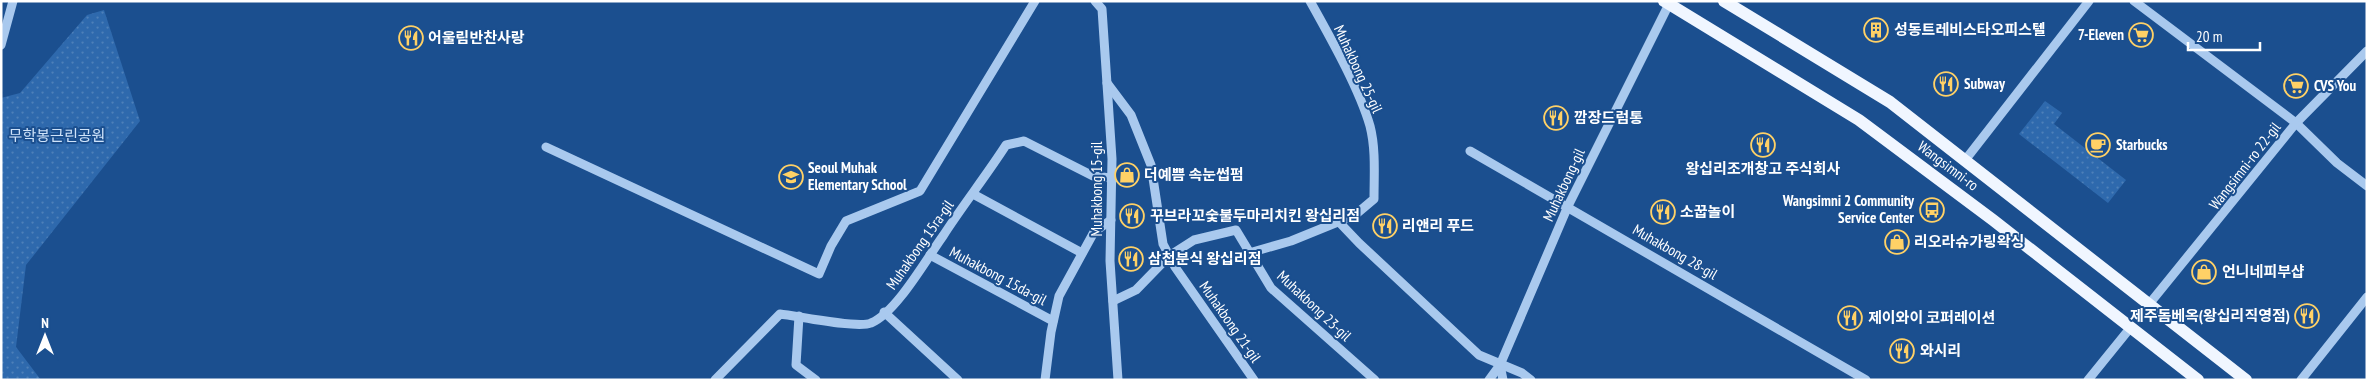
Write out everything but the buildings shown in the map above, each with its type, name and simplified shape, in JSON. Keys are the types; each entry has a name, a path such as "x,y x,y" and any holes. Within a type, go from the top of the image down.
{"main road":[{"name":"Wangsimni-ro","path":"1724,1 1890,102 1966,159 2246,380"},
{"name":"Wangsimni-ro","path":"1667,2 1859,120 1993,220 2198,380"}],"street":[{"path":"1,45 13,1"},
{"path":"546,147 820,274 831,246 846,221 920,191 1035,1"},
{"name":"Muhakbong 15-gil","path":"1095,1 1101,5 1107,83 1112,178 1113,301 1118,380"},
{"name":"Muhakbong 25-gil","path":"1249,253 1291,241 1339,222 1355,215 1374,199 1374,172 1370,128 1362,103 1310,1"},
{"path":"1966,159 2089,1"},
{"path":"2134,1 2296,124 2337,163 2367,186"},
{"name":"Muhakbong-gil","path":"1489,380 1500,364 1568,206 1667,2"},
{"name":"Wangsimni-ro 22-gil","path":"2150,303 2296,124 2367,51"},
{"name":"Muhakbong 21-gil","path":"1107,83 1131,115 1151,165 1163,244 1168,256 1254,380"},
{"name":"Muhakbong 15ra-gil","path":"715,380 780,314 853,324 870,324 895,304 1006,145 1024,141 1093,176 1112,178"},
{"name":"Muhakbong 28-gil","path":"1470,151 1866,380"},
{"path":"973,194 1082,253"},
{"name":"Muhakbong 15da-gil","path":"1045,380 1053,321 1059,296 1094,232 1111,220"},
{"path":"1339,222 1479,355 1522,373 1532,380"},
{"name":"Muhakbong 23-gil","path":"1168,256 1194,240 1236,230 1271,288 1376,380"},
{"name":"Muhakbong 15da-gil","path":"930,255 1053,321"},
{"path":"1113,301 1136,290 1168,256"},
{"path":"2301,380 2367,297"},
{"path":"884,312 958,380"},
{"path":"799,316 796,365 816,380"},
{"path":"2088,380 2131,327"},
{"path":"1500,364 1503,380"}],"green space":[{"name":"무학봉근린공원","path":"104,10 140,121 26,265 16,347 41,380 1,380 1,98 20,93 87,15"},
{"path":"2045,101 2062,113 2054,124 2126,180 2108,203 2019,134"}],"place":[{"name":"성동트레비스타오피스텔","path":"1876,30"},
{"name":"7-Eleven","path":"2141,35"},
{"name":"어울림반찬사랑","path":"411,38"},
{"name":"Subway","path":"1946,84"},
{"name":"CVS You","path":"2296,86"},
{"name":"깜장드럼통","path":"1556,118"},
{"name":"왕십리조개창고 주식회사","path":"1763,145"},
{"name":"Starbucks","path":"2098,145"},
{"name":"더예쁨 속눈썹펌","path":"1127,175"},
{"name":"Seoul Muhak Elementary School","path":"791,177"},
{"name":"Wangsimni 2 Community Service Center","path":"1932,210"},
{"name":"소꿉놀이","path":"1663,212"},
{"name":"꾸브라꼬숯불두마리치킨 왕십리점","path":"1132,216"},
{"name":"리앤리 푸드","path":"1385,226"},
{"name":"리오라슈가링왁싱","path":"1897,242"},
{"name":"삼첩분식 왕십리점","path":"1131,259"},
{"name":"언니네피부샵","path":"2204,272"},
{"name":"제주돔베옥(왕십리직영점)","path":"2307,316"},
{"name":"제이와이 코퍼레이션","path":"1850,318"},
{"name":"와시리","path":"1902,351"}]}
